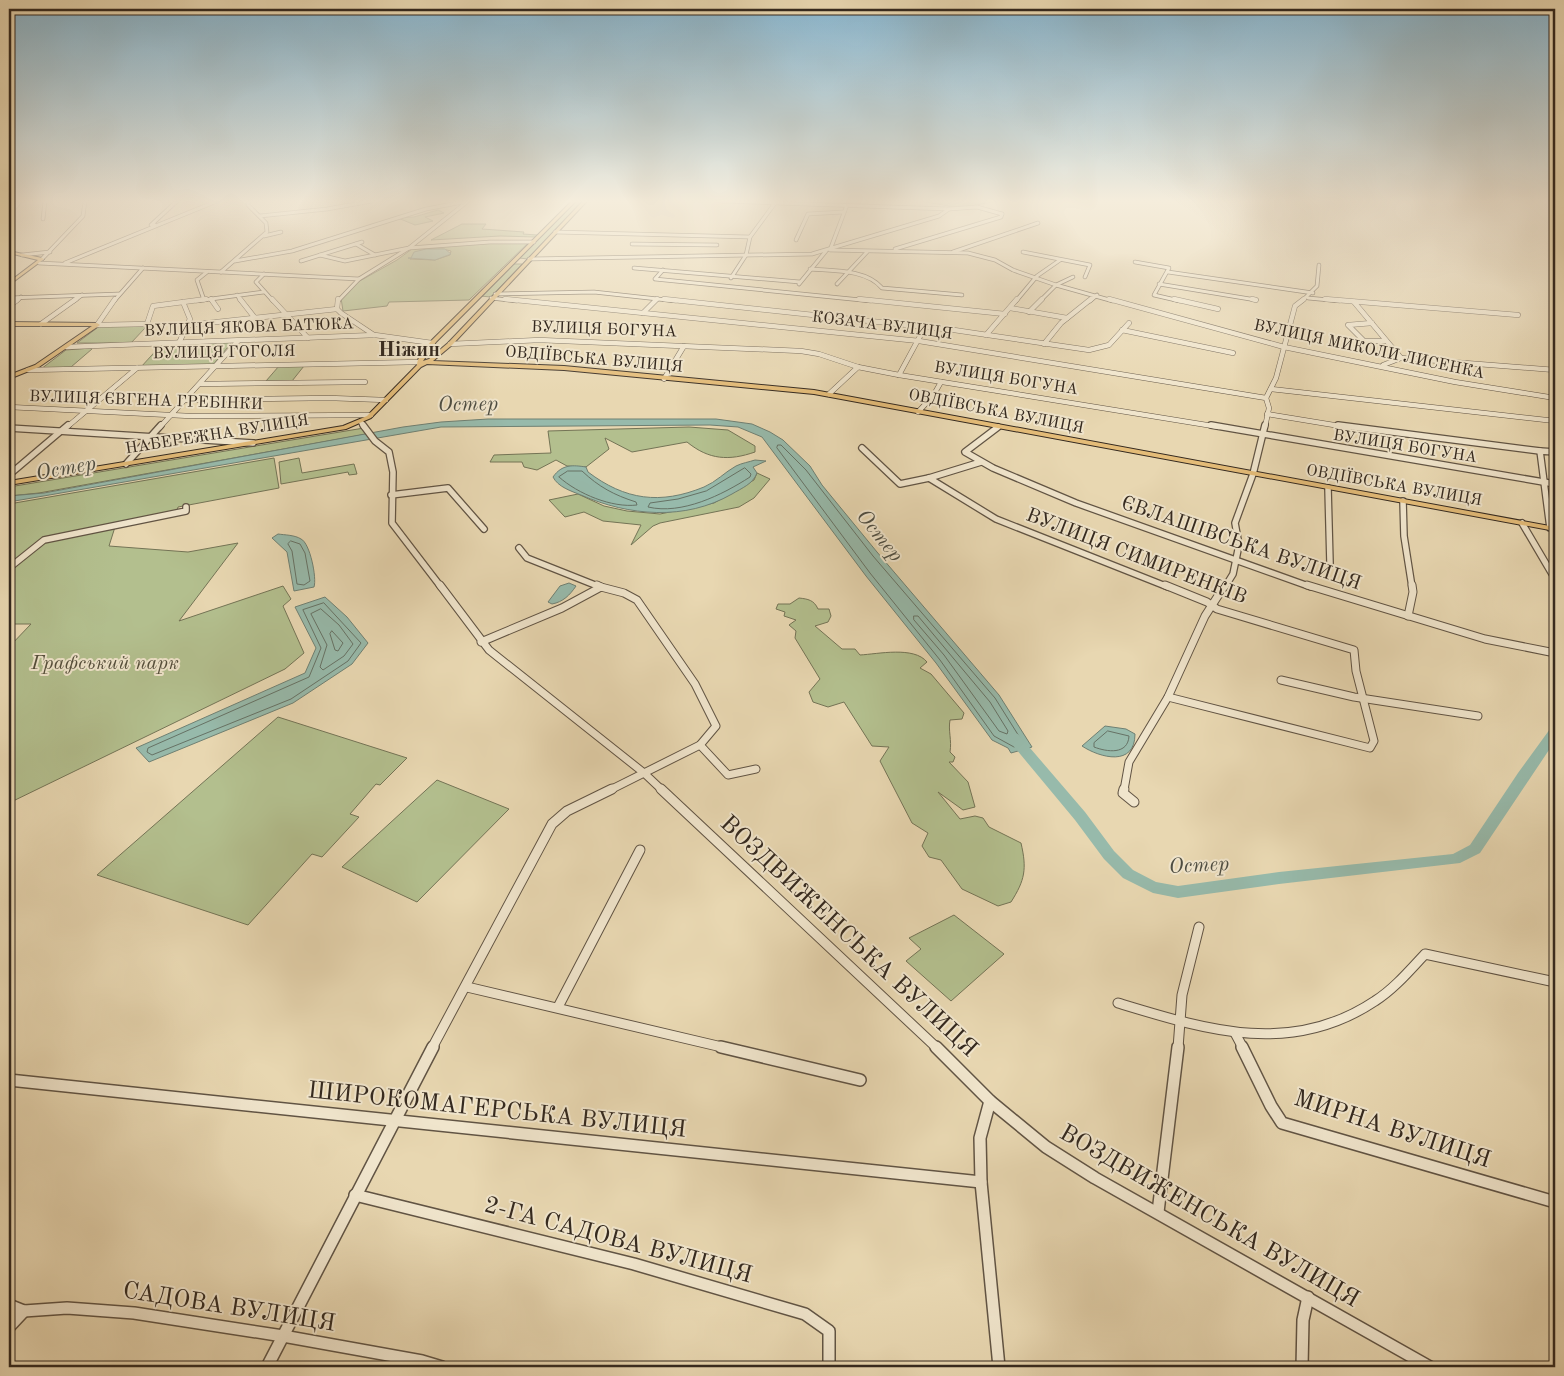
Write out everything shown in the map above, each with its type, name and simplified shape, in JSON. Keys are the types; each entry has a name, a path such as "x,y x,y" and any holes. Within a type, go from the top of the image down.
{"main road":[{"path":"9,284 35,265"},
{"path":"419,364 432,343 510,265"},
{"path":"427,363 450,344 523,265"},
{"path":"477,297 493,296"},
{"path":"9,324 97,324"},
{"path":"9,376 28,370 66,347 97,324"},
{"path":"432,343 450,344"},
{"name":"ОВДІЇВСЬКА ВУЛИЦЯ","path":"419,364 554,368 664,380 829,394 998,427 1553,528"},
{"name":"НАБЕРЕЖНА ВУЛИЦЯ","path":"9,483 344,428 361,422 370,416 419,364"}],"street":[{"path":"87,265 359,279"},
{"path":"221,272 230,265"},
{"path":"337,309 339,296 359,279 381,265"},
{"path":"726,285 739,265"},
{"path":"791,292 814,265"},
{"path":"837,284 855,265"},
{"name":"ВУЛИЦЯ МИКОЛИ ЛИСЕНКА","path":"1007,265 1056,285 1284,347 1456,382 1555,398"},
{"path":"986,335 1036,278 1053,265"},
{"path":"1085,277 1090,265"},
{"path":"1155,265 1169,268 1154,295 1218,309"},
{"path":"1134,802 1123,793 1129,762 1168,697 1192,642 1233,574 1239,545 1235,523 1253,474 1269,408 1266,398 1271,389 1295,306 1314,293 1318,285 1319,265"},
{"path":"97,324 119,294 143,268"},
{"path":"634,268 800,282"},
{"path":"810,269 872,278 880,283 882,288 962,295"},
{"path":"663,270 656,280 726,285 1005,314"},
{"path":"204,300 197,280 207,272"},
{"path":"1168,272 1314,293"},
{"path":"264,274 256,281 264,292 308,338"},
{"path":"1029,312 1056,285 1073,277"},
{"path":"1159,284 1256,300"},
{"path":"493,296 577,291 925,327 1044,344 1096,349 1109,345 1129,323"},
{"path":"97,324 147,326 153,306 264,292"},
{"path":"9,298 119,294"},
{"path":"41,324 82,295"},
{"path":"237,295 255,318"},
{"path":"1044,344 1050,333 1066,318 1097,295"},
{"name":"КОЗАЧА ВУЛИЦЯ","path":"493,296 919,341 1266,398"},
{"path":"9,307 21,297"},
{"path":"1308,298 1518,315"},
{"path":"210,299 218,309"},
{"path":"643,313 656,299"},
{"path":"179,343 189,325 190,317 183,302"},
{"path":"1354,302 1401,358"},
{"path":"1010,308 1066,318"},
{"path":"189,325 337,309"},
{"path":"337,309 350,322 375,335"},
{"path":"1372,323 1351,323 1348,325 1358,339 1364,342 1386,341"},
{"path":"899,375 925,327"},
{"path":"1122,330 1233,353"},
{"name":"ВУЛИЦЯ ЯКОВА БАТЮКА","path":"66,347 375,335 432,343"},
{"name":"ВУЛИЦЯ БОГУНА","path":"450,344 539,340 801,350 825,355 858,367 899,375 1068,401 1555,484"},
{"path":"126,464 238,341"},
{"path":"664,380 684,346"},
{"path":"1380,366 1401,358 1555,370"},
{"name":"ВУЛИЦЯ ГОГОЛЯ","path":"28,370 419,364"},
{"path":"829,394 858,367"},
{"path":"9,475 59,431 137,368"},
{"path":"200,384 365,382"},
{"path":"918,412 933,396 941,382"},
{"path":"1271,389 1334,398 1435,406 1555,421"},
{"path":"185,400 329,398 386,400"},
{"name":"ВУЛИЦЯ ЄВГЕНА ГРЕБІНКИ","path":"9,407 81,413 170,416 266,418 370,416"},
{"path":"9,413 17,408"},
{"path":"1267,414 1381,432 1555,452"},
{"name":"ВОЗДВИЖЕНСЬКА ВУЛИЦЯ","path":"361,422 375,441 390,452 392,522 481,642 644,773 883,996 971,1080 990,1101 1046,1147 1068,1162 1430,1367"},
{"name":"ЄВЛАШІВСЬКА ВУЛИЦЯ","path":"998,427 965,452 981,462 1076,503 1235,561 1342,597 1485,639 1555,653"},
{"path":"9,428 253,443"},
{"path":"862,448 900,484 929,478 981,462"},
{"path":"1540,451 1543,482 1553,528"},
{"name":"ВУЛИЦЯ СИМИРЕНКІВ","path":"929,478 996,519 1229,613 1340,644 1354,650 1356,671 1364,696"},
{"path":"391,496 448,488 484,529"},
{"path":"1328,488 1330,563"},
{"path":"1403,501 1404,536 1413,592 1408,616"},
{"path":"9,568 35,545 44,540 186,511 186,508"},
{"path":"1522,523 1555,579"},
{"path":"267,1367 393,1121 552,824 567,811 700,745 716,722 694,681 639,603 626,594 601,587 527,558 518,548"},
{"path":"481,642 562,608 601,587"},
{"path":"1281,680 1354,697 1364,696 1478,716"},
{"path":"1168,697 1370,748 1374,741 1364,696"},
{"path":"700,745 728,775 756,769"},
{"path":"558,1007 640,850"},
{"path":"1158,1212 1181,1023 1182,995 1199,927"},
{"path":"1118,1003 1181,1023 1235,1033 1265,1036 1294,1035 1350,1016 1374,1002 1396,984 1425,954 1555,982"},
{"path":"466,987 541,1005 558,1007 860,1080"},
{"name":"МИРНА ВУЛИЦЯ","path":"1235,1033 1271,1106 1282,1123 1555,1202"},
{"name":"ШИРОКОМАГЕРСЬКА ВУЛИЦЯ","path":"9,1080 981,1182"},
{"path":"990,1101 980,1138 981,1182 999,1367"},
{"name":"2-ГА САДОВА ВУЛИЦЯ","path":"355,1195 634,1264 805,1314 829,1331 830,1367"},
{"path":"1302,1367 1303,1320 1308,1297"},
{"name":"САДОВА ВУЛИЦЯ","path":"9,1305 24,1311 67,1308 134,1313 283,1336 422,1361 442,1367"},
{"path":"9,1327 24,1311"}],"green space":[{"path":"388,265 505,265 469,300 389,302 387,306 343,311 341,298 358,282"},
{"path":"511,265 521,265 491,297 480,296"},
{"path":"101,325 145,326 145,328 131,343 77,343"},
{"path":"232,342 213,365 141,367 161,345"},
{"path":"92,349 71,367 41,369 66,350"},
{"path":"279,366 304,366 292,381 266,381"},
{"path":"689,427 728,430 755,446 755,452 736,457 720,457 703,452 687,442 632,452 605,438 609,449 586,467 567,466 556,460 537,470 524,467 522,462 490,462 494,455 551,453 548,431"},
{"path":"364,428 367,434 39,493 9,496 9,487"},
{"name":"Графський парк","path":"274,458 279,488 178,507 177,511 115,527 109,546 188,552 238,543 179,621 283,586 291,599 283,606 304,653 285,669 9,803 9,647 31,624 9,624 9,504"},
{"path":"299,458 302,473 354,464 357,474 349,475 348,472 281,484 279,462"},
{"path":"757,473 770,479 754,498 739,507 660,523 653,526 631,545 641,525 603,521 584,512 565,517 549,500 578,494 604,506 627,511 660,514 714,503 754,480"},
{"path":"799,598 810,600 818,609 829,609 831,616 828,622 815,626 842,649 855,649 860,655 905,652 921,657 927,662 920,668 931,674 964,713 962,719 950,720 950,752 955,757 953,762 949,762 968,782 975,807 963,810 938,792 960,819 975,816 983,818 989,827 1021,843 1024,874 1011,902 998,906 962,889 941,860 929,857 922,846 928,833 912,823 880,761 889,747 872,746 844,702 828,707 813,702 809,692 820,679 795,638 796,631 789,625 796,620 784,616 785,612 776,609 778,604 790,604"},
{"path":"278,717 407,758 380,785 376,784 350,814 359,817 322,857 312,854 248,925 97,875"},
{"path":"437,780 509,809 417,902 342,867"},
{"path":"954,915 1004,954 951,1001 906,961 921,949 909,938"}],"water":[{"name":"Остер","path":"488,419 716,419 752,424 770,432 783,440 810,466 822,485 877,552 999,695 1032,747 1011,753 1008,748 992,740 936,663 866,576 762,437 738,427 710,425 441,427 9,502 9,496 44,493 403,427"},
{"path":"755,460 766,461 753,467 757,473 747,485 714,503 676,512 637,511 618,508 569,490 561,486 553,477 564,468 572,466 586,467 588,472 616,489 643,497 658,498 688,493 704,487 736,466"},
{"path":"278,534 290,535 304,542 312,561 314,587 294,591 287,552 272,538"},
{"path":"569,583 576,586 569,595 556,603 548,602 560,586"},
{"path":"325,597 347,617 368,643 352,664 293,703 149,762 136,748 305,673 316,648 295,607"},
{"path":"1105,726 1126,729 1135,734 1129,751 1115,757 1098,754 1082,746"}],"waterway":[{"name":"Остер","path":"1013,737 1080,816 1109,855 1128,874 1153,887 1178,892 1279,878 1455,859 1475,849 1523,776 1555,732"}],"district":[{"name":"Ніжин","path":"409,350"}]}
